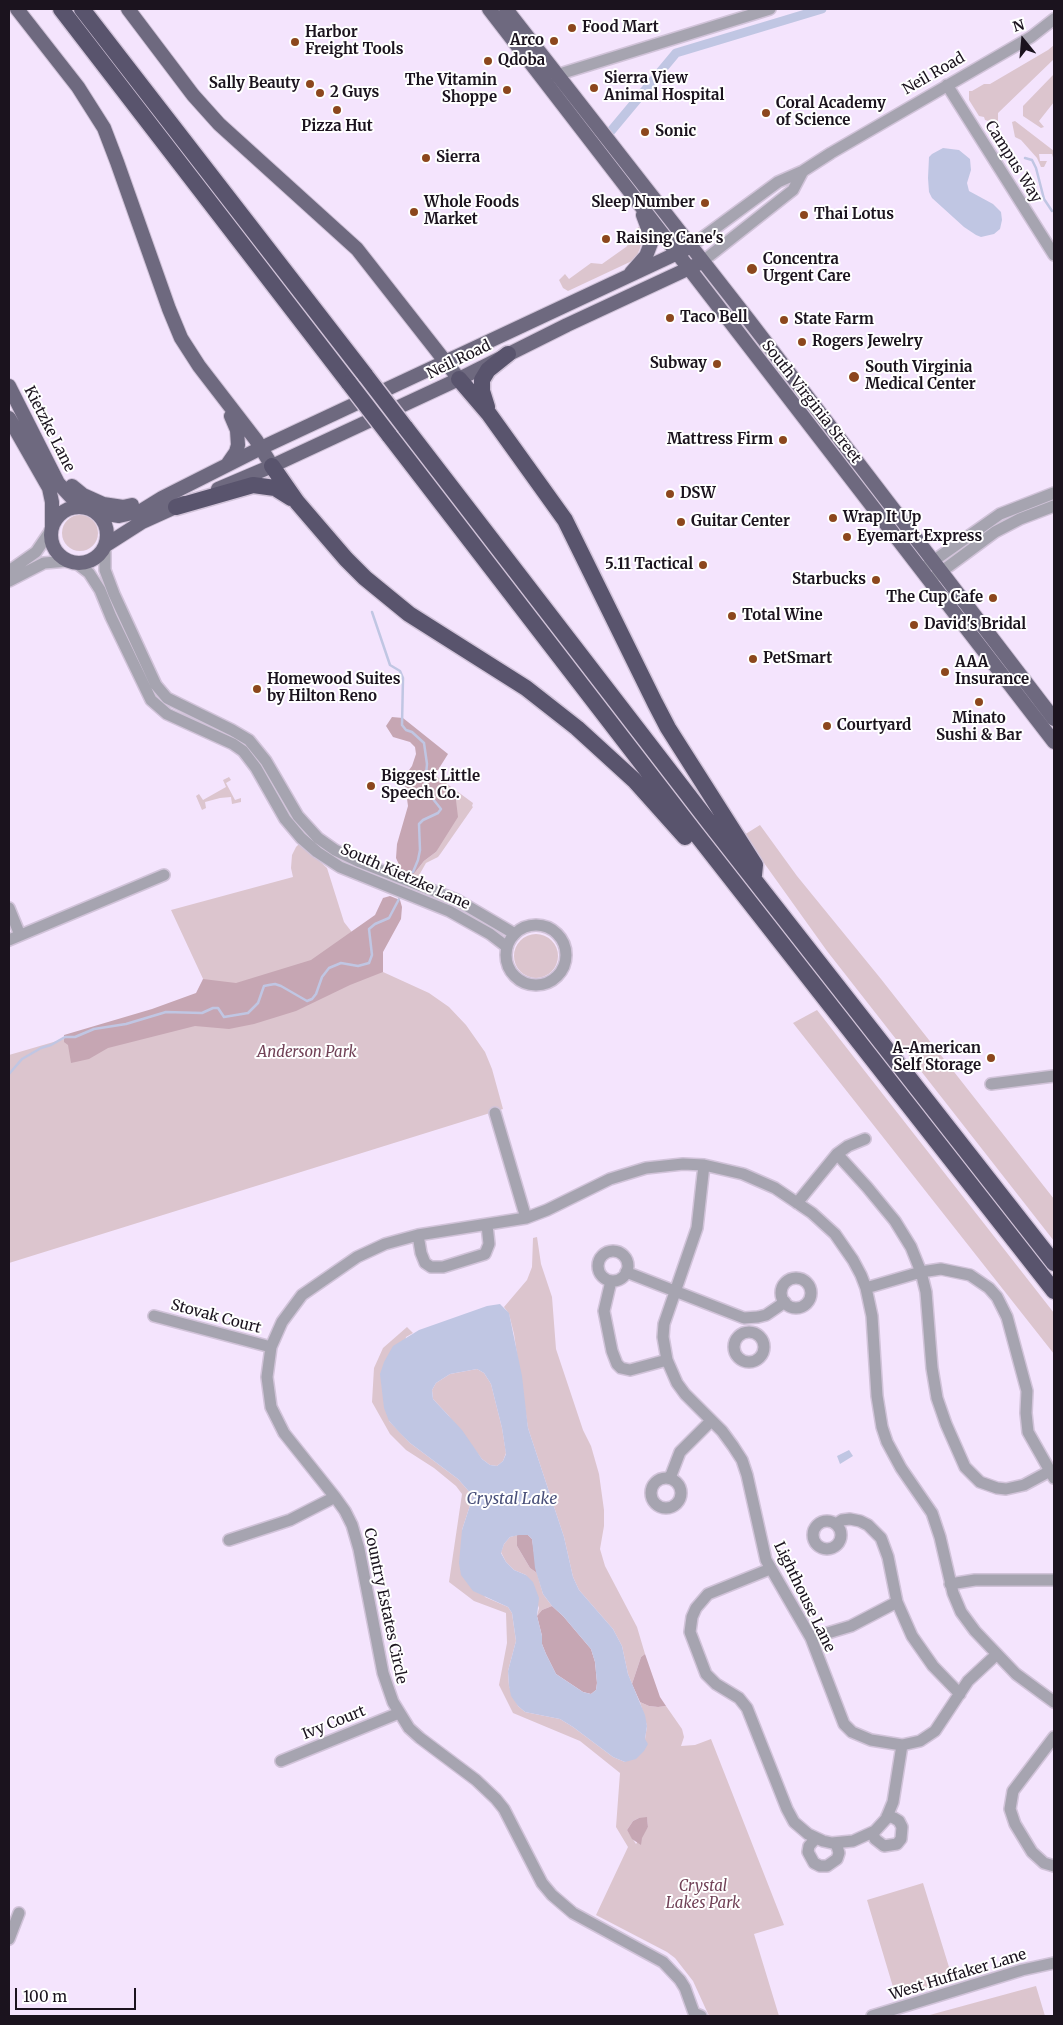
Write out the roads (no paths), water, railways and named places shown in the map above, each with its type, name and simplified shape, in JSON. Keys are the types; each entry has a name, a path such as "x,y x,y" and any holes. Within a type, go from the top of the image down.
{"highway":[{"path":"61,9 740,890 1054,1291"},
{"path":"82,9 754,880 1054,1263"},
{"path":"489,414 482,391 482,380 488,370 508,354"},
{"path":"459,379 489,414 565,520 668,728 755,865 754,880"},
{"path":"272,466 297,502 346,559 388,598 409,614 526,688 603,750 634,780 711,868 740,890"},
{"path":"176,507 253,485 275,488 297,502"}],"main road":[{"path":"17,9 78,87 104,128 174,323 190,351 272,466"},
{"path":"128,9 180,78 213,117 357,249 459,379"},
{"name":"South Virginia Street","path":"489,9 689,269 931,574 1054,719"},
{"name":"South Virginia Street","path":"506,9 934,561 931,574 1054,742"},
{"path":"628,276 646,256 651,243 650,234 638,202"},
{"name":"Neil Road","path":"97,512 109,515 128,515 141,511 162,498 261,448 678,254 691,246"},
{"name":"Neil Road","path":"105,547 142,522 272,466 459,379 703,261"},
{"name":"Kietzke Lane","path":"9,386 44,451 52,473 64,490 84,506"},
{"path":"216,388 238,430 236,452 226,465"},
{"name":"Kietzke Lane","path":"9,418 49,488 52,502 52,528"},
{"path":"44,451 67,482 74,489 92,500 114,506 132,506 162,498"},
{"path":"84,506 97,512 105,522 108,532 105,547 93,559 72,562 55,549 52,540 52,528 58,516 65,510 84,506"}],"street":[{"path":"544,79 770,9"},
{"name":"Neil Road","path":"691,246 770,186 803,171 818,160 1030,37 1054,19"},
{"name":"Campus Way","path":"947,85 1054,255"},
{"name":"Neil Road","path":"703,261 793,190 803,171"},
{"path":"934,561 1000,514 1054,492"},
{"path":"931,574 994,532 1020,519 1054,506"},
{"path":"9,571 36,552 52,528"},
{"name":"South Kietzke Lane","path":"105,547 105,570 114,594 156,685 167,698 241,734 249,740 266,761 298,816 314,834 335,850 360,862 456,900 515,934"},
{"path":"9,581 44,563 72,562"},
{"name":"South Kietzke Lane","path":"72,562 89,573 100,590 151,700 167,714 233,744 243,751 256,768 285,819 301,838 317,852 340,867 450,911 490,934 507,947"},
{"path":"9,940 164,874"},
{"path":"9,908 20,935"},
{"path":"528,926 540,926 555,932 565,948 564,964 561,972 547,983 537,985 526,984 518,979 507,965 507,947 515,934 528,926"},
{"path":"992,1084 1054,1076"},
{"path":"495,1113 526,1218"},
{"path":"797,1203 838,1154 848,1146 865,1139"},
{"path":"838,1154 905,1234 920,1272 926,1292 932,1368 937,1398 965,1467 980,1482 1006,1489 1024,1485 1052,1474 1028,1432 1026,1413 1027,1391 1007,1317 996,1297 981,1281 960,1272 941,1269 920,1272 866,1288"},
{"name":"Country Estates Circle","path":"696,2015 685,1988 676,1975 663,1962 573,1913 552,1895 542,1883 504,1809 496,1799 482,1785 420,1738 409,1728 399,1713 390,1695 383,1673 357,1538 345,1511 293,1447 276,1420 271,1406 267,1377 271,1347 275,1335 291,1307 314,1286 357,1257 385,1244 418,1235 526,1218 627,1172 664,1165 704,1165 726,1169 762,1181 817,1217 834,1234 853,1260 866,1288 872,1316 877,1396 882,1427 901,1468 932,1513 940,1537 955,1602 968,1623 1021,1679 1054,1702"},
{"name":"Lighthouse Lane","path":"704,1165 697,1228 664,1324 663,1337 667,1360 677,1383 685,1394 734,1446 748,1476 760,1539 770,1569 811,1638 844,1724 860,1737 902,1745 920,1741 935,1731 976,1672 997,1654"},
{"path":"418,1235 425,1263 430,1267 442,1267 485,1254 489,1244 487,1225"},
{"path":"607,1252 619,1252 626,1261 626,1272 618,1280 611,1281 602,1276 598,1266 599,1260 607,1252"},
{"path":"626,1272 735,1315 750,1318 766,1315 785,1302"},
{"path":"611,1281 604,1311 612,1352 617,1364 621,1368 630,1370 667,1360"},
{"name":"Stovak Court","path":"154,1316 271,1347"},
{"path":"750,1318 750,1332"},
{"path":"670,1478 680,1452 711,1420"},
{"path":"229,1540 290,1520 335,1497"},
{"path":"836,1524 842,1520 860,1521 881,1538 888,1557 898,1602 912,1636 922,1651 960,1694"},
{"path":"770,1569 708,1594 696,1608 692,1617 690,1632 706,1674 716,1684 739,1698 747,1708 790,1816 800,1829 816,1838 836,1843 853,1842 873,1832 887,1816 893,1802 902,1745"},
{"path":"950,1584 975,1580 1054,1584"},
{"path":"811,1638 851,1626 898,1602"},
{"name":"Ivy Court","path":"281,1761 399,1713"},
{"path":"1054,1736 1013,1791 1010,1809 1015,1824 1032,1852 1044,1863 1054,1866"},
{"path":"873,1832 874,1839 879,1844 891,1846 897,1844 901,1839 902,1827 894,1818 887,1816"},
{"path":"816,1838 809,1846 808,1852 814,1863 820,1866 826,1866 837,1859 839,1853 836,1843"},
{"path":"9,1939 19,1913"},
{"name":"West Huffaker Lane","path":"872,2016 1054,1962"}],"water":[{"path":"943,148 959,150 970,159 971,170 967,183 969,191 993,204 1001,212 1000,229 994,234 981,237 976,235 964,227 932,198 929,192 929,157"},
{"name":"Crystal Lake","path":"500,1304 509,1313 522,1376 528,1428 564,1537 573,1577 579,1590 613,1629 622,1646 628,1674 645,1715 647,1726 645,1739 648,1744 636,1759 625,1762 613,1757 560,1719 525,1712 518,1706 511,1696 508,1671 516,1641 512,1613 508,1607 473,1591 461,1575 459,1563 462,1530 473,1496 458,1479 410,1443 389,1421 384,1408 380,1374 393,1346 419,1330 487,1306","holes":["477,1369 484,1373 491,1384 502,1428 506,1454 503,1461 497,1466 490,1465 482,1459 462,1430 433,1399 432,1390 436,1383 450,1374","528,1535 532,1539 535,1568 543,1594 591,1649 595,1662 597,1683 596,1690 591,1694 583,1692 556,1674 546,1654 542,1644 537,1616 539,1598 533,1582 526,1575 514,1570 501,1553 504,1544 510,1537"]},
{"path":"849,1450 853,1456 840,1464 837,1456"}],"waterway":[{"path":"611,131 676,53 822,9"},
{"path":"1025,158 1032,160 1044,199 1052,211"},
{"path":"372,612 390,665 400,671 403,678 402,725 424,743 427,764 425,785 429,794 441,809 438,813 419,824 420,850 413,872"},
{"path":"9,1074 22,1059 41,1048 65,1037 75,1037 94,1029 126,1024 166,1012 202,1013 218,1008 224,1017 248,1013 258,1003 264,986 275,984 307,1001 312,999 316,994 322,977 329,968 341,963 358,966 369,963 372,955 369,929 389,918 399,899"}],"place":[{"name":"Food Mart","path":"572,28"},
{"name":"Arco","path":"554,41"},
{"name":"Harbor Freight Tools","path":"295,42"},
{"name":"Qdoba","path":"488,61"},
{"name":"Sally Beauty","path":"310,84"},
{"name":"Sierra View Animal Hospital","path":"594,88"},
{"name":"The Vitamin Shoppe","path":"507,90"},
{"name":"2 Guys","path":"320,93"},
{"name":"Pizza Hut","path":"337,110"},
{"name":"Coral Academy of Science","path":"766,113"},
{"name":"Sonic","path":"645,132"},
{"name":"Sierra","path":"426,158"},
{"name":"Sleep Number","path":"705,203"},
{"name":"Whole Foods Market","path":"414,212"},
{"name":"Thai Lotus","path":"804,215"},
{"name":"Raising Cane's","path":"606,239"},
{"name":"Concentra Urgent Care","path":"752,269"},
{"name":"Taco Bell","path":"670,318"},
{"name":"State Farm","path":"784,320"},
{"name":"Rogers Jewelry","path":"802,342"},
{"name":"Subway","path":"717,364"},
{"name":"South Virginia Medical Center","path":"854,377"},
{"name":"Mattress Firm","path":"783,440"},
{"name":"DSW","path":"670,494"},
{"name":"Wrap It Up","path":"833,518"},
{"name":"Guitar Center","path":"681,522"},
{"name":"Eyemart Express","path":"847,537"},
{"name":"5.11 Tactical","path":"703,565"},
{"name":"Starbucks","path":"876,580"},
{"name":"The Cup Cafe","path":"993,598"},
{"name":"Total Wine","path":"732,616"},
{"name":"David's Bridal","path":"914,625"},
{"name":"PetSmart","path":"753,659"},
{"name":"AAA Insurance","path":"945,672"},
{"name":"Homewood Suites by Hilton Reno","path":"257,689"},
{"name":"Minato Sushi & Bar","path":"979,702"},
{"name":"Courtyard","path":"827,726"},
{"name":"Biggest Little Speech Co.","path":"371,786"},
{"name":"A-American Self Storage","path":"991,1058"}],"park label":[{"name":"Anderson Park","path":"307,1053"},
{"name":"Crystal Lakes Park","path":"703,1896"}]}
